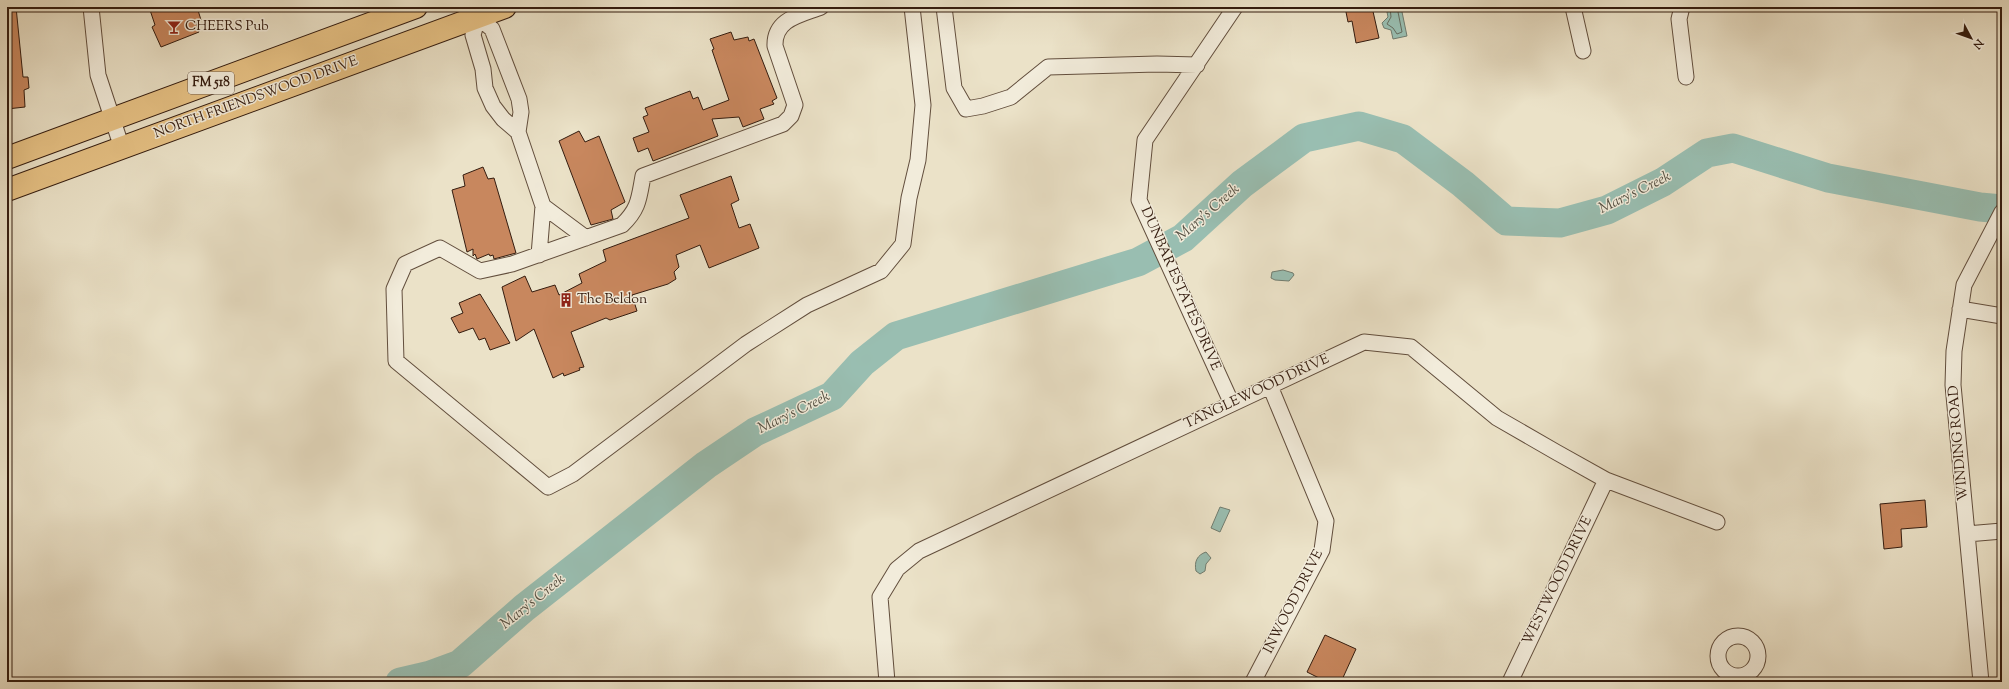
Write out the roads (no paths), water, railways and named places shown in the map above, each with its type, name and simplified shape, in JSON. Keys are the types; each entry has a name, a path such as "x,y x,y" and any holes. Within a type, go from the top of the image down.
{"main road":[{"name":"NORTH FRIENDSWOOD DRIVE","path":"7,158 416,7"},
{"name":"NORTH FRIENDSWOOD DRIVE","path":"7,190 122,148 476,12 505,7"}],"street":[{"path":"91,7 98,75 122,148"},
{"path":"821,7 787,21 779,27 775,36 775,46 795,105 792,116 783,124 642,176 638,201 633,215 622,225 512,264 480,271 440,248 405,264 394,289 396,361 548,487 573,474 746,344 807,305 881,271 903,244 909,198 918,160 923,105 912,7"},
{"path":"944,7 954,88 966,109 984,106 1012,98 1048,67 1157,64 1197,65"},
{"name":"DUNBAR ESTATES DRIVE","path":"1232,404 1139,200 1145,140 1235,7"},
{"path":"1573,7 1583,51"},
{"path":"1682,7 1679,19 1686,78"},
{"path":"476,12 473,35 483,69 485,88 493,106 503,119 518,132"},
{"path":"476,12 492,30 519,99 521,112 518,132 543,206 539,255"},
{"path":"543,206 586,238"},
{"name":"WINDING ROAD","path":"1981,682 1953,385 1954,351 1964,285 2002,212"},
{"path":"1960,309 2002,316"},
{"name":"TANGLEWOOD DRIVE","path":"886,682 880,597 897,569 919,551 1364,342 1411,347 1498,418 1606,480 1717,522"},
{"name":"INWOOD DRIVE","path":"1253,682 1322,550 1326,521 1270,386"},
{"name":"WESTWOOD DRIVE","path":"1510,682 1606,480"},
{"path":"1967,534 2002,531"}],"water":[{"path":"1386,7 1401,7 1407,36 1393,39 1391,30 1384,28 1382,23 1388,17"},
{"path":"1283,270 1293,273 1294,275 1289,281 1275,280 1271,278 1272,272"},
{"path":"1220,507 1230,510 1220,532 1211,528"},
{"path":"1206,552 1211,558 1206,564 1205,571 1200,574 1196,571 1195,565 1198,557"}],"waterway":[{"name":"Mary's Creek","path":"400,682 430,675 460,664 524,608 706,465 755,432 832,396 862,363 896,336 1138,262 1183,238 1242,184 1304,138 1359,126 1403,139 1463,184 1506,221 1560,223 1607,210 1663,182 1707,153 1733,148 1828,178 1980,207 2002,209"}],"place":[{"name":"CHEERS Pub","path":"174,27"},
{"name":"The Beldon","path":"566,300"}]}
